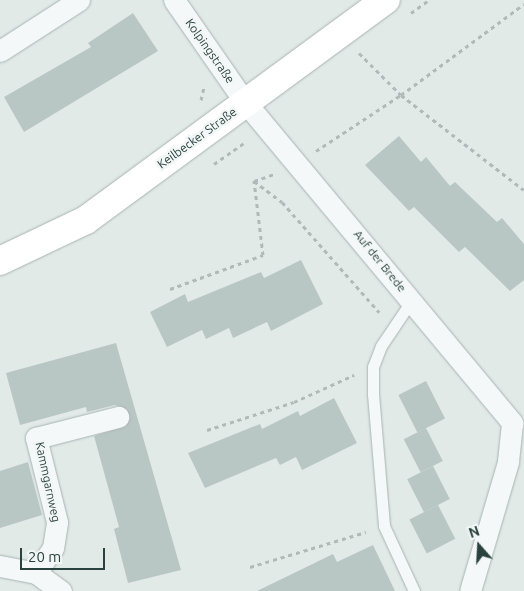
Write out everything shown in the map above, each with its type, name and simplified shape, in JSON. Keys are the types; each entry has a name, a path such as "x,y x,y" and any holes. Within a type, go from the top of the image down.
{"main road":[{"name":"Keilbecker Straße","path":"0,261 86,220 386,0"}],"street":[{"path":"0,51 79,0"},
{"name":"Kolpingstraße","path":"174,0 246,102"},
{"name":"Auf der Brede","path":"246,102 412,300 518,418 508,462 470,591"},
{"name":"Kammgarnweg","path":"36,573 53,548 57,522 36,438 118,417"},
{"path":"0,566 36,573 61,591"}],"lane":[{"path":"412,300 392,327 373,367 384,526 414,591"}],"path":[{"path":"298,163 401,95 524,4"},
{"path":"372,65 401,95 524,190"},
{"path":"170,289 263,254 254,181 282,202 392,327"},
{"path":"208,430 294,402 373,367"},
{"path":"250,567 384,526"}],"building":[{"path":"133,13 158,51 24,132 4,97 91,47 88,43"},
{"path":"399,136 421,162 426,157 450,186 455,182 497,222 502,218 524,244 524,280 510,291 465,247 459,252 414,207 409,211 365,165"},
{"path":"301,260 323,304 271,331 267,322 233,338 229,328 206,339 202,330 167,347 150,312 185,294 188,302 261,272 264,278"},
{"path":"116,343 181,570 128,583 114,529 119,527 94,436 126,426 127,409 115,405 87,412 86,407 20,425 6,373"},
{"path":"426,381 445,418 417,432 398,395"},
{"path":"334,398 357,443 302,470 296,457 280,465 276,458 205,488 188,453 260,424 262,429 298,411 300,416"},
{"path":"426,428 443,461 421,472 404,439"},
{"path":"28,462 42,515 0,528 0,471"},
{"path":"433,466 450,499 424,512 407,479"},
{"path":"438,505 455,539 427,553 409,520"},
{"path":"373,545 395,591 257,591 333,554 337,562"}]}
